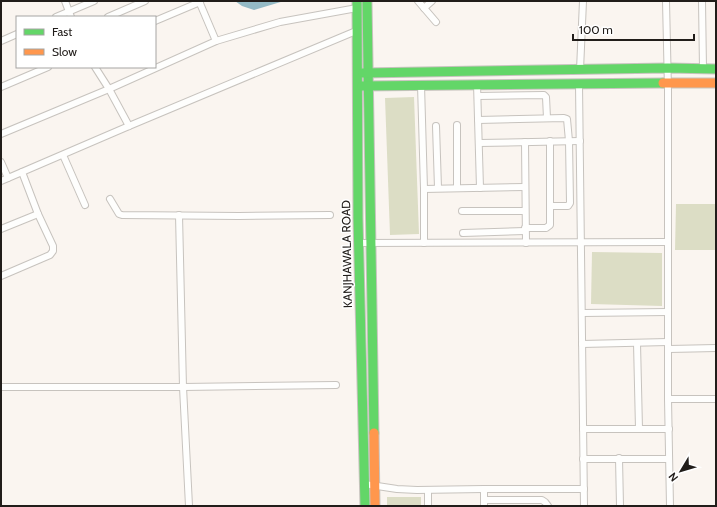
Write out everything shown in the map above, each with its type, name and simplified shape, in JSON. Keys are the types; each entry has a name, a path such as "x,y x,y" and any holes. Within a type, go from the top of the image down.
{"main road":[{"name":"KANJHAWALA ROAD","path":"367,1 375,506"},
{"name":"KANJHAWALA ROAD","path":"357,5 356,31 359,244 365,506"},
{"path":"357,74 668,68 716,69"},
{"path":"357,86 716,83"}],"street":[{"path":"65,1 70,14 94,1"},
{"path":"110,16 145,1"},
{"path":"418,1 436,22"},
{"path":"424,8 432,1"},
{"path":"580,70 583,1"},
{"path":"666,1 668,68 668,399 670,506"},
{"path":"702,1 703,69"},
{"path":"156,21 199,2 216,41"},
{"path":"156,68 216,41 280,22 357,5"},
{"path":"1,181 356,31"},
{"path":"1,41 16,34"},
{"path":"1,87 46,68"},
{"path":"96,68 129,126"},
{"path":"1,134 156,68"},
{"path":"477,84 480,188"},
{"path":"580,84 584,506"},
{"path":"421,85 424,243"},
{"path":"478,96 544,95 546,97 546,118"},
{"path":"478,120 546,118 567,119 569,141 569,205 550,206"},
{"path":"457,125 457,188"},
{"path":"436,126 438,188"},
{"path":"464,233 525,230 546,228 550,225 550,141"},
{"path":"479,143 580,141"},
{"path":"525,142 526,243"},
{"path":"63,155 85,205"},
{"path":"1,162 8,178"},
{"path":"1,276 46,257 53,251 53,246 38,214 22,172"},
{"path":"424,189 525,187"},
{"path":"110,199 120,215 330,215"},
{"path":"462,211 525,211"},
{"path":"1,229 38,214"},
{"path":"179,215 183,388 189,506"},
{"path":"359,244 668,242"},
{"path":"582,313 668,312"},
{"path":"582,344 637,343 716,348"},
{"path":"637,343 639,429"},
{"path":"1,388 183,388 336,385"},
{"path":"668,399 716,399"},
{"path":"583,429 669,429"},
{"path":"619,458 620,506"},
{"path":"583,459 669,459"},
{"path":"364,484 397,489 428,490 584,489"},
{"path":"484,489 484,503 542,500 548,506"},
{"path":"428,490 428,506"}],"green space":[{"path":"414,97 419,234 390,235 385,98"},
{"path":"676,204 715,204 715,250 675,250"},
{"path":"592,252 662,253 662,306 591,304"},
{"path":"387,497 421,497 421,506 387,506"}],"water":[{"path":"235,1 284,1 254,10 242,6"}],"traffic: fast":[{"path":"357,1 358,218 365,506"},
{"path":"367,1 374,433"},
{"path":"363,73 668,68 716,69"},
{"path":"362,86 663,83"}],"traffic: slow":[{"path":"663,83 716,83"},
{"path":"374,433 375,506"}]}
